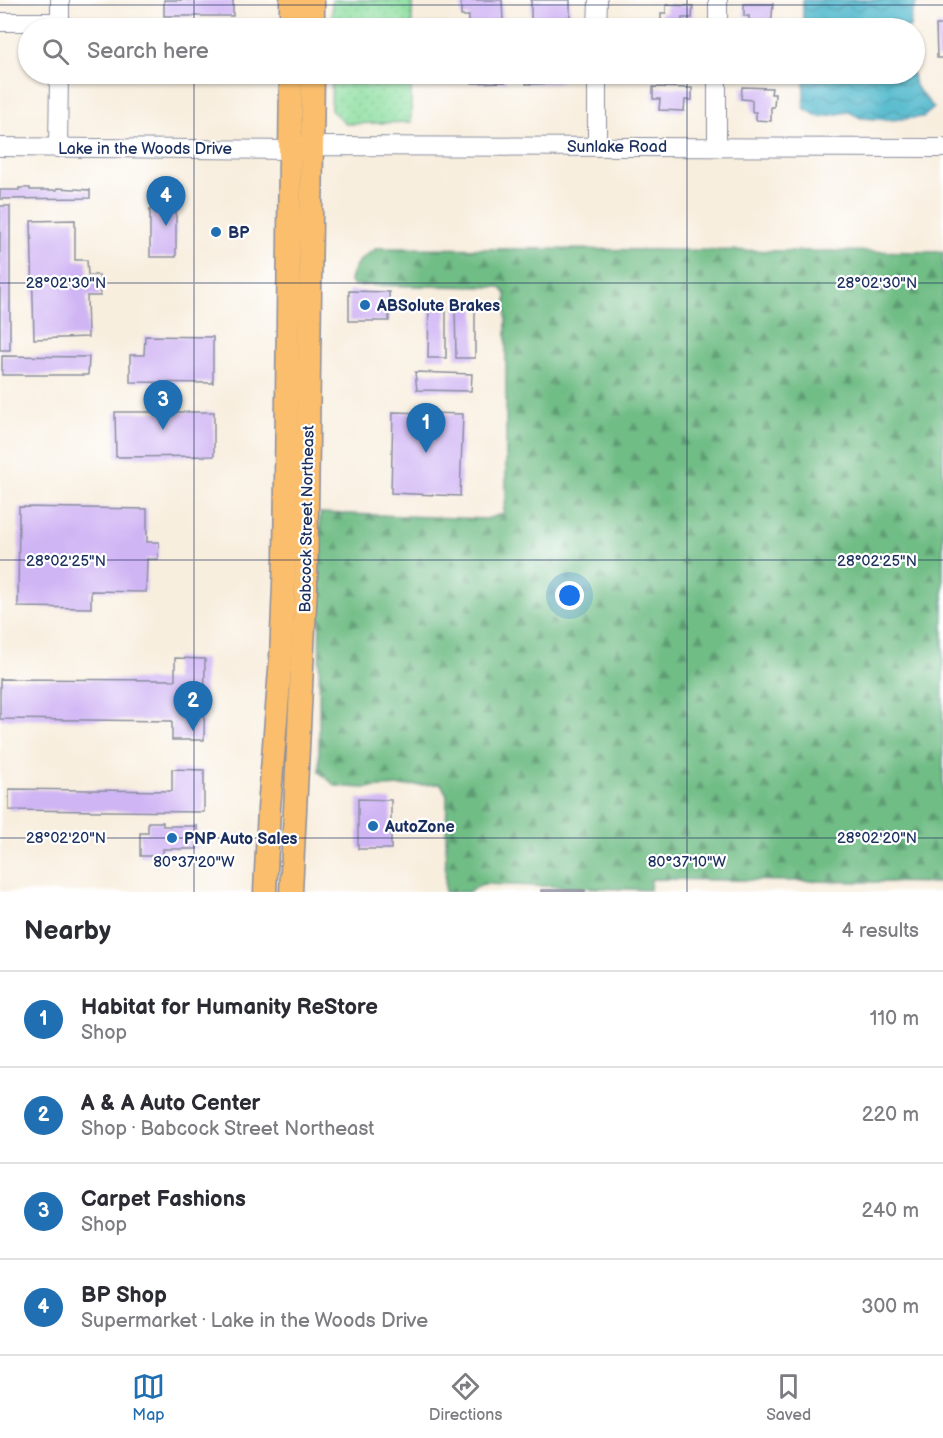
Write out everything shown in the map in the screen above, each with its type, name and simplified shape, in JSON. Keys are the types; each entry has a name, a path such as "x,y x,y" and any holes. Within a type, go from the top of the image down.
{"main road":[{"path":"291,0 291,18"},
{"path":"313,18 314,0"},
{"path":"292,84 301,148"},
{"path":"301,148 311,84"},
{"name":"Babcock Street Northeast","path":"267,890 267,846 281,657 301,148"},
{"name":"Babcock Street Northeast","path":"291,892 306,585 301,148"},
{"path":"267,846 291,892"}],"street":[{"path":"60,0 60,18"},
{"path":"597,18 598,0"},
{"path":"718,0 718,18"},
{"path":"0,22 18,23"},
{"path":"58,148 59,84"},
{"path":"597,84 597,146"},
{"path":"717,84 717,146"},
{"name":"Sunlake Road","path":"301,148 597,146 943,148"},
{"name":"Lake in the Woods Drive","path":"0,147 301,148"}],"green space":[{"path":"332,0 412,0 412,18 332,18"},
{"path":"332,84 411,84 411,122 346,124 331,110"},
{"path":"378,248 943,252 943,883 651,879 650,890 482,884 469,892 445,892 447,795 441,784 362,788 336,786 319,772 320,513 486,519 503,514 506,499 506,294 500,287 353,285 350,282 356,265"}],"water":[{"path":"803,0 918,0 911,18 803,18"},
{"path":"804,84 915,84 934,108 923,117 891,120 861,118 849,112 819,117 804,108"}],"building":[{"path":"164,0 233,0 233,16 164,16"},
{"path":"461,0 502,0 503,18 461,16"},
{"path":"531,0 570,0 570,17 531,18"},
{"path":"744,4 773,4 772,18 744,16"},
{"path":"666,5 693,6 692,18 661,18 661,13 666,13"},
{"path":"936,25 943,25 943,58 937,58"},
{"path":"653,87 692,88 692,100 685,100 684,111 659,110 660,99 653,99"},
{"path":"742,87 772,88 771,94 775,94 774,107 771,107 771,121 756,120 756,112 752,112 752,100 741,99"},
{"path":"19,188 90,190 90,198 0,199 0,190 19,190"},
{"path":"0,206 10,206 10,350 0,350"},
{"path":"150,209 176,209 176,257 150,257"},
{"path":"75,220 75,260 87,260 88,275 99,275 100,296 87,296 88,337 34,339 31,221"},
{"path":"349,291 389,292 389,321 349,321"},
{"path":"429,303 446,303 446,358 428,358"},
{"path":"455,303 475,303 475,358 456,358"},
{"path":"145,336 213,337 213,383 130,382 130,355 144,355"},
{"path":"2,356 89,357 88,375 2,375"},
{"path":"415,372 472,374 471,391 417,390"},
{"path":"115,412 214,412 214,456 116,457"},
{"path":"393,412 463,414 460,496 391,493"},
{"path":"19,507 147,509 147,542 159,542 158,559 147,559 146,592 91,591 91,608 18,607"},
{"path":"175,658 205,659 204,740 172,740 172,721 0,719 0,679 175,680"},
{"path":"172,769 204,770 204,812 9,810 9,789 172,791"},
{"path":"358,799 391,800 391,849 358,849"},
{"path":"148,822 163,822 163,826 197,826 197,849 163,849 163,856 140,856 140,833 148,833"},
{"path":"541,890 585,890 585,892 541,892"}],"place":[{"name":"BP Shop","path":"166,226"},
{"name":"BP","path":"216,232"},
{"name":"ABSolute Brakes","path":"365,305"},
{"name":"Carpet Fashions","path":"163,430"},
{"name":"Habitat for Humanity ReStore","path":"426,453"},
{"name":"A & A Auto Center","path":"193,731"},
{"name":"AutoZone","path":"373,826"},
{"name":"PNP Auto Sales","path":"172,838"}]}
